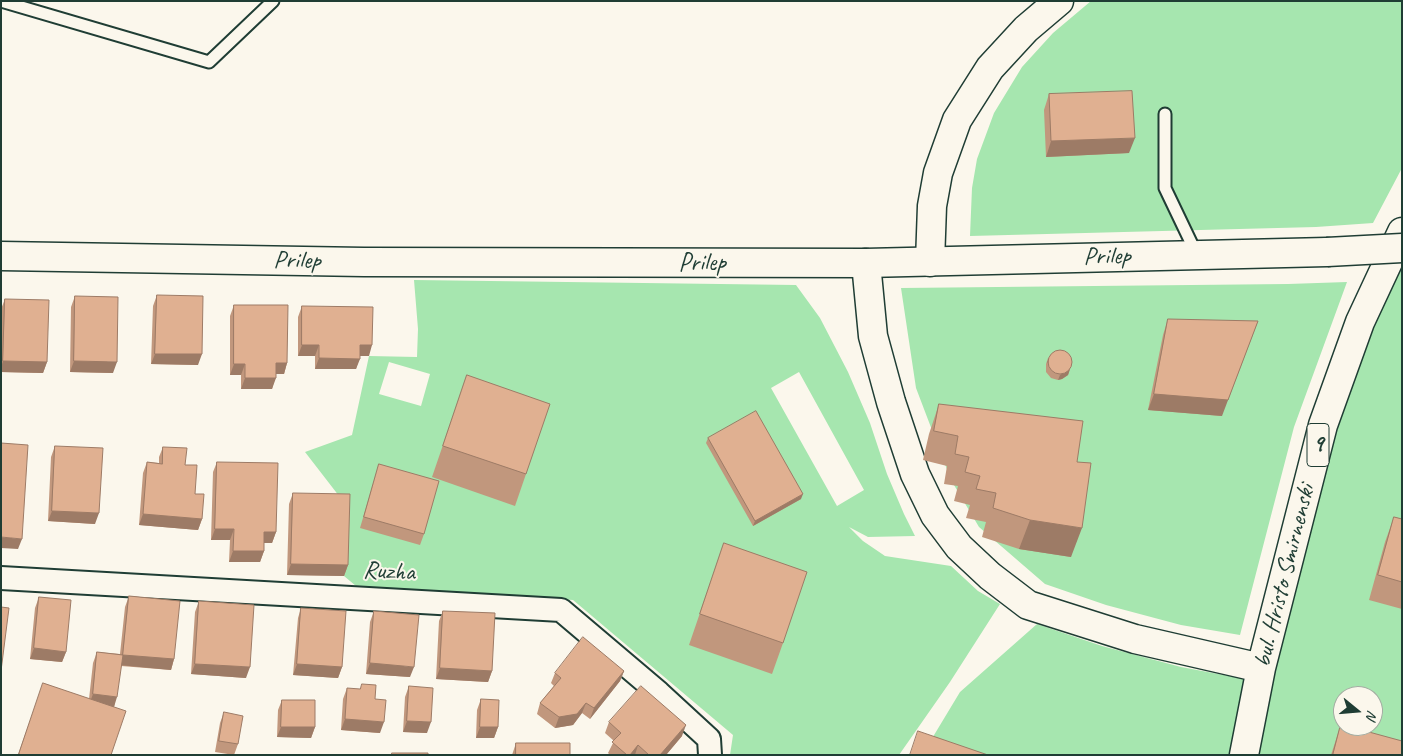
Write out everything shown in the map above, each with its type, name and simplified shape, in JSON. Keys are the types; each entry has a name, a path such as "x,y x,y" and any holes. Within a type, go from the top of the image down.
{"main road":[{"path":"930,262 932,206 938,173 957,120 990,68 1026,29 1058,1"},
{"name":"bul. Hristo Smirnenski","path":"1244,755 1261,668 1323,425 1360,322 1402,232"},
{"name":"Prilep","path":"1,256 364,262 866,263 1328,252 1402,248"},
{"path":"866,263 873,336 891,402 915,474 935,515 959,547 990,576 1028,605 1135,639 1261,668"}],"street":[{"name":"Ruzha","path":"1,578 561,610 659,693 709,739 710,755"}],"lane":[{"path":"1,1 208,62 274,1"},
{"path":"1165,114 1165,188 1197,255"}],"green space":[{"path":"1091,1 1402,1 1402,168 1373,223 1316,227 970,236 972,188 977,159 994,113 1022,67 1053,33"},
{"path":"1402,247 1402,755 1244,755 1323,425"},
{"path":"414,280 796,285 820,318 848,372 870,423 887,474 915,536 868,537 849,527 863,541 885,556 951,566 978,591 1000,604 950,682 899,755 730,755 733,735 573,600 356,586 344,576 346,505 305,452 352,435 369,356 417,357 418,329","holes":["389,362 430,374 421,406 379,394","799,372 864,490 837,506 771,388"]},
{"path":"1347,282 1294,427 1240,635 1181,625 1106,605 1045,584 979,527 951,480 916,388 901,288 1288,284"},
{"path":"1037,624 1102,646 1181,667 1245,679 1229,755 922,755 960,692"}],"building":[{"path":"1132,91 1135,138 1051,141 1049,94"},
{"path":"157,295 203,296 202,354 155,354"},
{"path":"75,296 118,297 117,362 74,361"},
{"path":"5,299 49,300 47,362 3,361"},
{"path":"234,305 288,305 287,363 276,363 276,378 245,378 245,364 234,364"},
{"path":"302,306 373,307 372,345 360,345 360,359 319,358 319,345 302,345"},
{"path":"1168,319 1258,321 1228,400 1154,394"},
{"path":"1060,350 1065,351 1071,357 1071,367 1065,373 1060,374 1055,373 1049,367 1048,362 1049,357 1055,351"},
{"path":"467,375 550,404 526,474 443,446"},
{"path":"939,404 1083,421 1077,462 1091,463 1082,528 1030,520 993,508 996,493 976,489 980,476 965,472 969,457 955,454 958,436 934,431"},
{"path":"756,411 803,494 755,521 708,438"},
{"path":"1,443 28,445 22,539 1,537"},
{"path":"55,446 103,448 99,513 52,511"},
{"path":"163,447 187,448 185,465 197,465 195,494 204,494 202,519 143,514 147,462 162,464"},
{"path":"217,462 278,463 276,532 264,532 264,551 233,551 234,529 215,529"},
{"path":"379,464 439,481 424,534 364,517"},
{"path":"293,493 350,494 348,565 291,564"},
{"path":"1394,517 1402,519 1402,582 1378,575"},
{"path":"724,543 807,572 783,643 700,614"},
{"path":"129,596 180,601 174,659 123,655"},
{"path":"39,597 71,600 66,652 34,648"},
{"path":"199,601 254,605 250,667 195,664"},
{"path":"1,607 9,608 1,671"},
{"path":"301,608 346,611 342,667 297,664"},
{"path":"374,611 419,615 414,667 370,663"},
{"path":"443,611 495,613 492,671 440,668"},
{"path":"583,637 624,671 594,708 586,703 577,714 559,717 540,703 561,678 555,673"},
{"path":"97,652 123,655 117,697 93,694"},
{"path":"43,683 126,711 111,755 19,754"},
{"path":"362,684 376,685 375,699 386,700 384,722 345,719 347,688 360,689"},
{"path":"409,686 433,688 431,722 407,721"},
{"path":"641,686 686,725 660,755 649,755 638,745 630,755 627,755 612,742 621,733 609,722"},
{"path":"481,699 499,700 498,727 480,727"},
{"path":"282,700 315,700 315,727 281,727"},
{"path":"224,712 243,716 238,744 219,741"},
{"path":"918,731 988,755 910,755"},
{"path":"1338,736 1383,736 1402,741 1402,755 1333,755"},
{"path":"516,743 570,743 570,755 516,755"},
{"path":"392,753 428,753 428,755 392,755"}]}
